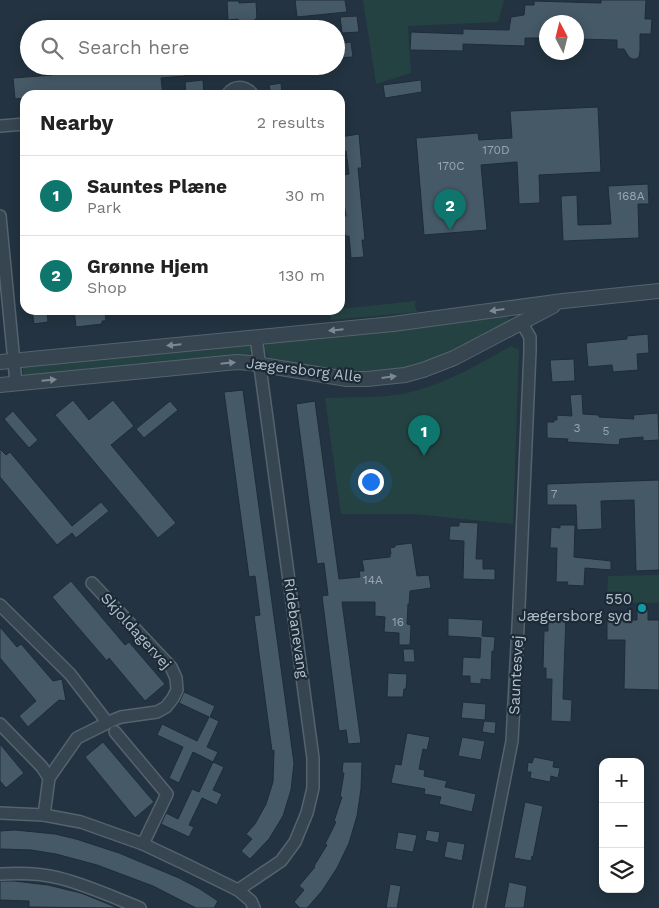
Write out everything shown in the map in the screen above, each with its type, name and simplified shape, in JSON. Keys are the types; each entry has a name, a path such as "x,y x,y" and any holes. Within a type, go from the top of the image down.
{"street":[{"path":"231,90 240,87 249,90"},
{"path":"0,126 20,124"},
{"path":"0,216 7,361 16,383"},
{"name":"Jægersborg Alle","path":"7,361 393,324 522,306 659,291"},
{"name":"Jægersborg Alle","path":"0,385 237,362 260,364 347,379 405,375 454,358 563,301"},
{"path":"521,322 522,306"},
{"name":"Sauntesvej","path":"479,908 512,741 530,351 530,337 521,322"},
{"name":"Ridebanevang","path":"238,890 281,860 295,842 307,813 313,788 314,758 256,337"},
{"name":"Skjoldagervej","path":"44,815 48,778 77,738 120,717 157,712 166,707 177,690 176,678 171,667 92,583"},
{"path":"0,605 70,674 107,722"},
{"path":"0,724 42,767 48,778"},
{"path":"116,732 167,794 143,844"},
{"path":"0,813 44,815 81,822 143,844 238,890 251,901 254,908"},
{"path":"0,874 19,873 57,877 96,889 140,908"}],"green space":[{"path":"363,0 504,0 498,22 408,26 411,73 376,84"},
{"path":"416,301 415,306 418,312 331,320 331,315 345,315 345,308"},
{"path":"502,316 509,318 509,322 424,366 358,374 272,361 265,349 266,341"},
{"path":"249,344 251,351 247,357 26,377 23,373 23,366"},
{"path":"511,346 519,350 513,524 415,514 341,514 325,398 383,396 416,391 445,381"},
{"path":"659,575 659,603 607,602 608,576"}],"building":[{"path":"295,0 345,0 347,12 297,17"},
{"path":"601,0 646,0 645,19 652,19 651,34 640,34 640,51 639,57 636,59 629,57 624,49 617,49 617,40 584,39 584,15 539,15 539,38 525,38 525,46 463,44 463,51 410,50 411,32 463,34 463,29 509,30 511,17 524,15 525,5 534,5 534,1 601,3"},
{"path":"227,1 239,1 239,3 256,2 257,19 228,20"},
{"path":"357,16 359,32 345,33 345,20 340,20 340,17"},
{"path":"351,42 353,57 345,57 345,43"},
{"path":"52,75 185,76 161,78 162,90 20,90 20,98 15,99 13,78"},
{"path":"203,80 204,90 186,90 185,82"},
{"path":"421,80 422,92 385,98 383,85"},
{"path":"281,83 282,90 270,90 269,85"},
{"path":"598,107 601,172 539,175 540,203 519,204 517,162 481,165 487,230 424,235 416,138 478,133 479,140 512,138 510,111"},
{"path":"359,134 362,168 358,168 365,240 362,240 364,257 351,258 349,236 345,236 345,174 349,174 345,151 345,136"},
{"path":"648,184 649,204 638,204 639,238 563,241 561,196 577,195 578,225 611,224 608,186"},
{"path":"33,315 47,315 48,322 34,324"},
{"path":"75,315 105,315 106,321 102,321 102,324 76,327"},
{"path":"648,334 649,353 637,354 638,370 613,372 612,365 588,367 586,343 627,339 627,336"},
{"path":"574,359 575,381 552,382 550,360"},
{"path":"243,390 294,763 291,790 283,816 269,839 250,859 241,851 252,839 246,834 255,824 266,804 273,782 274,750 272,751 254,616 260,615 255,576 249,577 224,392"},
{"path":"582,394 583,414 634,419 633,415 658,413 659,440 643,441 643,437 620,439 619,445 567,442 568,439 547,438 547,422 557,420 557,415 572,416 570,395"},
{"path":"73,400 89,420 113,400 134,426 111,445 176,523 158,538 55,415"},
{"path":"170,401 178,410 144,438 136,429"},
{"path":"315,401 339,579 360,577 359,571 364,571 362,560 390,557 390,548 395,547 395,545 412,543 417,576 429,575 431,588 410,591 407,624 411,625 410,645 399,645 399,633 384,632 385,617 375,616 375,602 342,602 361,743 348,744 346,730 339,731 322,596 328,595 324,563 317,564 296,404"},
{"path":"13,411 38,440 29,448 4,419"},
{"path":"0,449 6,455 10,452 72,526 101,502 109,511 76,538 72,533 57,545 0,477"},
{"path":"659,480 659,570 636,571 634,500 601,501 602,529 577,530 576,505 547,505 547,484"},
{"path":"459,522 478,523 476,559 483,559 483,569 495,569 495,580 463,579 464,541 449,540 450,526 459,526"},
{"path":"560,525 575,525 574,557 611,561 611,570 585,568 584,586 567,585 568,582 556,582 557,548 550,548 551,527 560,528"},
{"path":"71,581 125,645 129,642 165,684 145,701 109,658 107,661 52,597"},
{"path":"637,606 648,606 648,620 659,620 659,690 624,689 625,640 607,640 607,619 637,620"},
{"path":"548,616 566,616 563,699 572,700 571,722 551,721 552,679 546,679 546,668 543,668 544,631 548,631"},
{"path":"448,618 483,620 482,636 495,637 494,651 492,651 491,680 481,679 481,684 470,683 470,676 462,676 463,657 480,658 481,638 448,636"},
{"path":"0,627 17,647 21,644 53,681 62,679 66,701 59,700 28,727 19,716 36,701 0,658"},
{"path":"403,649 414,649 415,662 404,662"},
{"path":"388,673 407,674 406,689 404,689 403,697 387,697"},
{"path":"184,692 215,706 210,717 219,721 207,747 218,752 213,762 193,752 179,783 169,778 183,747 157,735 162,724 197,741 209,717 179,703"},
{"path":"463,702 486,704 485,720 461,718"},
{"path":"484,721 496,722 495,734 482,732"},
{"path":"407,733 430,737 427,750 423,749 419,769 425,770 424,776 447,781 445,787 476,794 472,812 439,804 441,797 424,794 425,789 391,783 395,764 401,765"},
{"path":"462,737 485,741 481,760 458,756"},
{"path":"103,742 154,802 135,818 85,757"},
{"path":"0,744 24,773 6,788 0,781"},
{"path":"534,757 554,761 553,767 560,768 558,778 551,776 550,782 530,778 531,772 527,772 528,762 532,763"},
{"path":"213,762 224,767 213,790 222,794 217,805 202,798 189,825 194,827 189,837 161,824 166,813 178,819 192,789 199,792"},
{"path":"343,762 362,762 357,816 349,843 337,868 322,891 307,908 300,908 294,902 304,890 299,886 315,867 327,845 325,844 336,822 334,821 342,797 340,797 344,773 342,773"},
{"path":"525,802 543,806 531,861 514,858"},
{"path":"15,830 55,834 119,853 179,878 218,901 214,908 196,908 153,886 97,865 56,854 31,850 0,849 0,831"},
{"path":"427,830 440,832 438,843 425,840"},
{"path":"398,832 417,835 413,852 395,849"},
{"path":"447,841 465,844 462,861 444,857"},
{"path":"0,881 48,885 81,893 118,908 29,907 29,901 0,900"},
{"path":"509,882 527,886 524,908 504,908"},
{"path":"390,884 401,886 397,908 386,908"}],"place":[{"name":"Grønne Hjem","path":"450,230"},
{"name":"Sauntes Plæne","path":"424,456"},
{"name":"550 Jægersborg syd","path":"642,608"}]}
